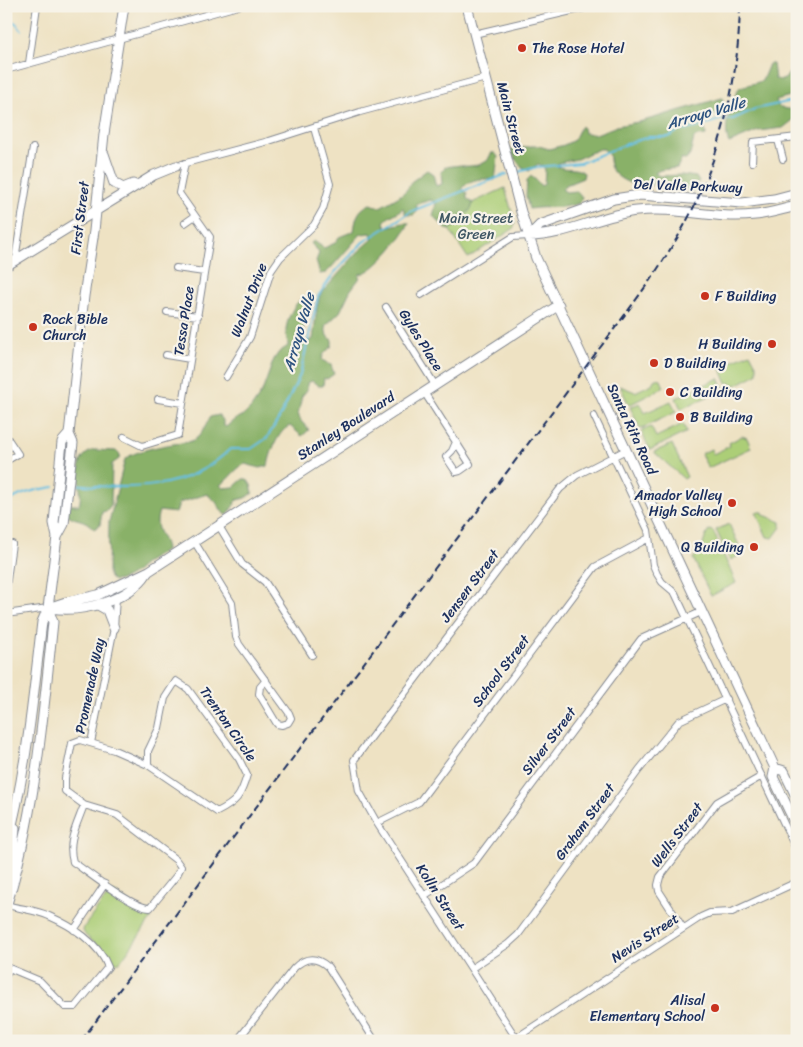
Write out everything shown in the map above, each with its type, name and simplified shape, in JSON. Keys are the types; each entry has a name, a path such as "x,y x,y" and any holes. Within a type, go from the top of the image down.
{"main road":[{"name":"First Street","path":"68,434 103,148 124,6"},
{"name":"Main Street","path":"467,6 529,236"},
{"path":"103,148 111,178 118,187 128,187 144,177 151,177"},
{"path":"6,266 151,177 180,165"},
{"name":"Del Valle Parkway","path":"529,236 540,224 614,199 640,195 742,203 774,199 797,193"},
{"name":"Del Valle Parkway","path":"529,236 545,236 594,220 635,211 661,209 726,215 755,215 797,206"},
{"name":"Santa Rita Road","path":"529,236 538,261 775,768 773,777 794,816 797,827"},
{"name":"Stanley Boulevard","path":"48,608 98,595 149,571 559,305"},
{"path":"6,848 14,821 28,742 42,622 48,608 57,538 54,522 62,442 68,434 73,443 64,524 57,538"},
{"name":"Stanley Boulevard","path":"48,608 66,611 98,605 126,593 144,578 149,571"},
{"path":"98,605 107,610 114,628"},
{"path":"6,905 22,844 38,761 53,622 48,608"},
{"name":"Santa Rita Road","path":"775,768 784,771 797,798"},
{"path":"6,876 15,841 14,821"}],"street":[{"path":"29,63 37,6"},
{"path":"6,70 238,6"},
{"path":"474,34 593,6"},
{"path":"180,165 314,128 360,112 486,78"},
{"name":"Walnut Drive","path":"226,377 250,337 271,271 280,258 314,225 323,209 330,184 314,128"},
{"path":"752,162 753,142 797,137"},
{"path":"778,140 783,160"},
{"path":"18,259 16,253 33,148"},
{"name":"Tessa Place","path":"124,437 142,446 178,435 210,237 179,193 180,165"},
{"path":"185,223 195,216"},
{"path":"421,295 513,237 529,236"},
{"path":"176,268 204,272"},
{"name":"Gyles Place","path":"386,307 435,385"},
{"path":"167,312 198,316"},
{"path":"166,355 190,359"},
{"path":"424,392 456,442 470,464 456,472 446,457 456,442"},
{"path":"158,398 183,403"},
{"name":"Santa Rita Road","path":"594,416 648,530 653,565 657,574 662,582 675,593 688,618 797,851"},
{"path":"6,436 18,454 6,461"},
{"name":"Jensen Street","path":"354,760 560,489 577,474 626,450"},
{"path":"219,526 242,564 265,582 312,656"},
{"name":"School Street","path":"376,823 419,802 595,567 649,538"},
{"path":"194,542 232,603 236,637 266,680 289,714 291,718 288,723 277,724 259,694 260,687 266,680"},
{"path":"6,587 12,544"},
{"name":"Promenade Way","path":"84,805 65,791 65,778 72,743 80,740 90,743 114,628 116,598"},
{"path":"6,614 48,608"},
{"name":"Silver Street","path":"424,896 474,863 641,639 701,612"},
{"name":"Trenton Circle","path":"90,743 114,750 148,765 217,812 230,805 242,792 247,775 239,759 188,689 176,681 165,698 159,728 148,751 148,765"},
{"name":"Graham Street","path":"472,968 518,935 639,770 679,721 726,699"},
{"name":"Kolln Street","path":"354,760 359,791 376,823 517,1039"},
{"name":"Wells Street","path":"683,928 659,891 660,877 717,802 762,776"},
{"path":"84,805 117,815 176,860 180,867 177,876 150,908 139,906 73,862 70,854 72,836 84,805"},
{"name":"Nevis Street","path":"517,1039 702,917 710,913 732,912 797,882"},
{"path":"74,930 105,884"},
{"path":"6,905 48,915 74,930 100,951 108,967 75,1007 65,1007 40,981 28,975 9,968 6,975"},
{"path":"237,1041 294,968 302,960 314,958 328,966 375,1041"}],"green space":[{"path":"769,64 773,64 775,79 785,79 789,73 797,72 797,94 776,100 779,107 790,109 797,106 797,117 783,128 758,131 729,143 726,130 728,114 737,92 740,87 762,81"},
{"path":"722,98 724,108 719,113 703,120 706,135 694,138 690,155 686,160 682,158 677,168 660,170 655,173 659,176 682,175 696,177 699,182 692,192 687,192 678,183 660,183 644,186 624,180 614,173 611,168 610,157 604,149 599,149 577,159 558,163 557,166 584,173 583,178 566,185 562,189 566,192 577,191 582,197 580,203 529,209 526,197 527,180 531,176 541,186 544,184 545,170 543,166 538,164 529,171 522,168 511,153 511,150 531,146 549,149 574,140 581,126 584,133 596,134 617,126 643,121"},
{"path":"491,153 495,153 498,157 495,180 477,180 469,182 462,188 467,193 467,199 473,203 468,212 459,217 454,227 447,230 433,216 436,203 431,200 416,204 418,211 414,215 406,215 403,208 384,222 386,227 409,223 401,237 381,261 360,274 340,312 325,326 327,336 332,340 332,346 323,355 322,360 331,365 334,374 327,379 324,378 323,386 319,386 312,381 307,383 307,390 302,396 298,414 309,430 302,436 290,426 286,428 275,443 268,466 260,468 245,464 220,485 223,488 234,487 243,479 247,479 253,493 237,500 228,515 224,514 216,502 207,494 179,503 176,513 159,511 157,524 166,551 148,561 124,579 114,581 110,578 108,572 109,522 125,459 148,449 193,440 202,433 210,417 219,415 223,420 223,425 226,427 244,415 262,392 274,359 279,352 288,346 287,324 297,303 305,296 307,304 311,308 304,316 303,338 305,341 310,341 313,339 320,295 357,253 373,239 371,233 361,234 326,273 320,274 316,261 319,253 311,243 314,241 324,248 335,243 339,237 354,231 357,218 362,209 370,204 380,207 403,194 411,182 427,170 433,174 436,186 442,184 441,172 445,167 481,164 487,161"},
{"name":"Main Street Green","path":"505,188 515,223 513,229 468,258 441,217"},
{"path":"750,353 757,366 757,374 736,385 726,382 720,366"},
{"path":"660,378 664,387 629,405 620,386 635,392"},
{"path":"719,378 724,389 681,409 676,398"},
{"path":"671,401 676,412 640,429 630,407 640,403 645,413"},
{"path":"683,424 687,432 650,450 641,431 651,427 656,437"},
{"path":"742,436 747,438 751,448 708,468 701,454 711,449 713,454 730,446 729,443"},
{"path":"672,444 687,477 684,479 654,452"},
{"path":"94,450 116,451 120,455 119,459 112,464 111,505 106,511 102,512 100,525 94,529 84,521 68,515 67,505 79,505 79,467 86,454"},
{"path":"756,512 763,512 764,515 781,522 781,527 773,538 767,537"},
{"path":"729,524 743,554 730,560 716,530"},
{"path":"709,530 713,531 736,583 711,596 693,558 701,549"},
{"path":"115,893 140,911 150,912 151,919 120,962 111,963 106,952 86,936 83,931 97,909 108,895"}],"waterway":[{"path":"6,19 16,23 21,30"},
{"name":"Arroyo Valle","path":"514,173 537,167 580,163 649,137 669,137 678,131 695,128 719,120 733,119 755,109 797,100"},
{"name":"Arroyo Valle","path":"71,484 135,487 176,481 195,474 213,463 230,449 251,449 267,438 281,415 300,375 318,296 335,272 363,242 412,211 507,174"},
{"name":"Arroyo Valle","path":"6,504 23,494 54,487"}],"railway":[{"path":"81,1041 630,307 671,248 701,191 713,162 722,132 735,69 740,6"}],"place":[{"name":"The Rose Hotel","path":"522,48"},
{"name":"F Building","path":"705,296"},
{"name":"Rock Bible Church","path":"33,327"},
{"name":"H Building","path":"772,344"},
{"name":"D Building","path":"654,363"},
{"name":"C Building","path":"670,392"},
{"name":"B Building","path":"680,417"},
{"name":"Amador Valley High School","path":"732,503"},
{"name":"Q Building","path":"754,547"},
{"name":"Alisal Elementary School","path":"715,1008"}]}
